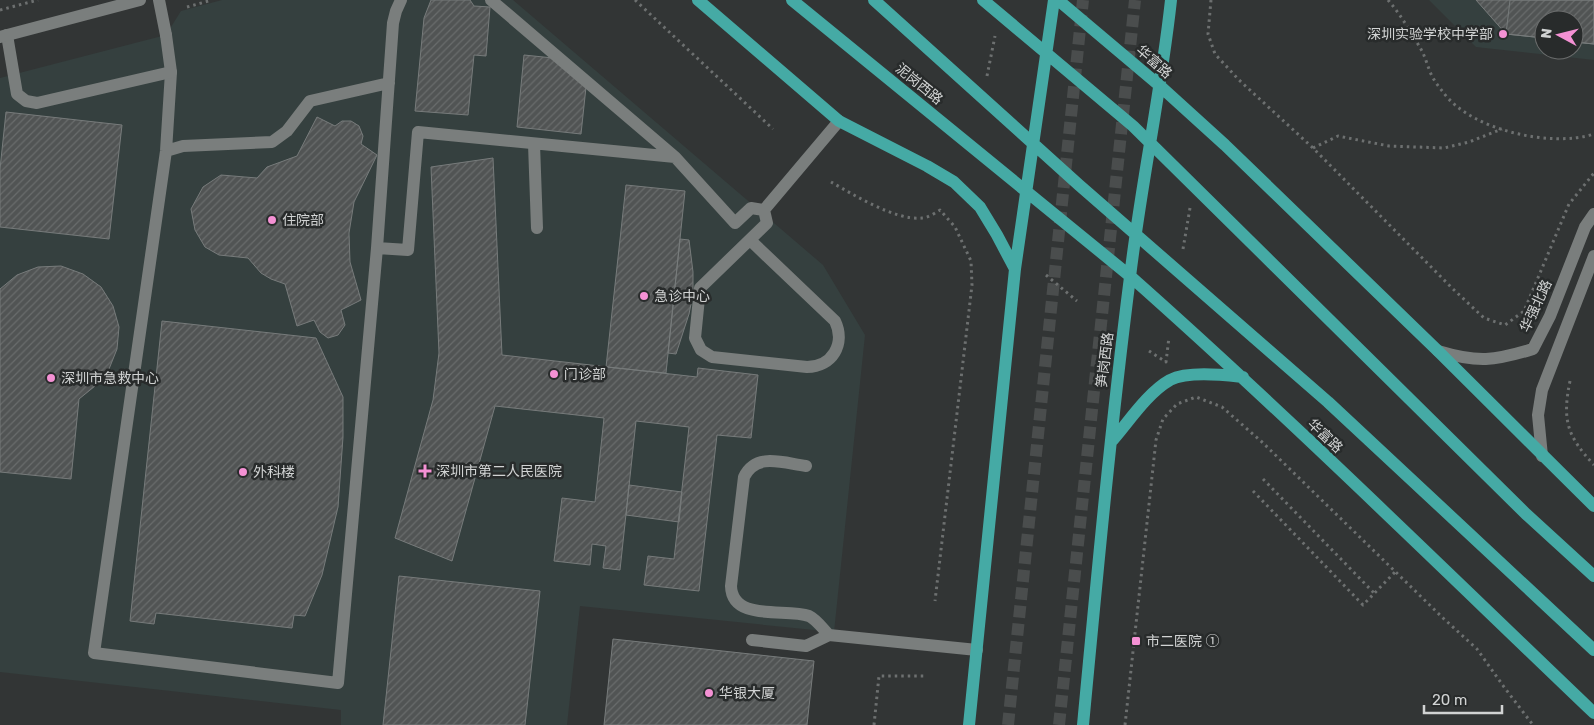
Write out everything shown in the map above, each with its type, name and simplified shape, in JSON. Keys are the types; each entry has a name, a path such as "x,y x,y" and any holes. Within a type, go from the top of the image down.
{"main road":[{"path":"140,0 4,36 17,94 26,101 37,103 170,72"},
{"path":"159,0 166,35 170,72 166,151 94,653 338,683 377,248 393,23 401,0"},
{"path":"491,0 675,157 735,223 751,208 764,210"},
{"path":"698,0 839,121 954,182 980,208 1015,269"},
{"name":"泥岗西路","path":"792,0 1026,191"},
{"name":"华富路","path":"874,0 1079,185 1328,402 1492,557 1594,650"},
{"path":"984,0 1133,126 1526,514 1594,576"},
{"path":"969,725 1015,269 1054,0"},
{"name":"华富路","path":"1058,0 1160,86 1225,145 1438,351 1594,506"},
{"name":"笋岗西路","path":"1084,725 1111,443 1130,276 1160,86 1171,0"},
{"path":"166,151 183,146 272,142 287,131 310,101 389,83"},
{"path":"764,210 839,121"},
{"path":"377,248 408,250 418,132 675,157"},
{"path":"534,144 537,228"},
{"name":"华富路","path":"1026,191 1130,276 1243,377 1594,713"},
{"path":"750,240 835,322 840,334 838,347 831,358 823,364 807,367 712,357 704,353 697,344 695,334 700,288 767,223 764,210"},
{"name":"华强北路","path":"1438,351 1461,358 1483,359 1503,358 1533,349 1550,316 1585,227 1594,214"},
{"path":"1542,456 1538,415 1542,390 1594,256"},
{"path":"1111,443 1154,392 1171,380 1199,374 1243,377"},
{"path":"806,466 763,461 755,463 747,470 743,481 730,586 733,598 746,609 811,617 829,635"},
{"path":"752,640 806,646 829,635 976,650"}],"path":[{"path":"0,10 38,0"},
{"path":"187,7 212,0"},
{"path":"635,0 773,129"},
{"path":"1211,0 1208,34 1215,54 1239,80 1313,148 1484,318 1505,325 1524,311 1569,204 1594,173"},
{"path":"1388,0 1418,45 1432,76 1444,94 1464,112 1487,124 1545,139 1564,139 1594,134"},
{"path":"987,78 995,32"},
{"path":"1313,148 1338,136 1389,146 1444,148 1469,142 1502,129"},
{"path":"831,182 873,205 902,216 924,219 940,210 955,227 971,261 972,285 935,601"},
{"path":"1184,249 1191,206"},
{"path":"1046,275 1077,301"},
{"path":"1149,351 1166,362 1170,335"},
{"path":"1570,381 1566,399 1566,423 1580,449 1594,465"},
{"path":"1125,725 1156,440 1163,419 1176,404 1196,397 1222,407 1262,442 1477,649 1533,725"},
{"path":"1263,479 1374,593"},
{"path":"1253,491 1364,605 1396,571"},
{"path":"874,725 879,676 926,676"}],"shaded area":[{"name":"深圳市第二人民医院","path":"222,0 513,0 823,265 865,335 834,632 580,606 567,725 341,725 341,710 0,672 0,78 166,35 181,11"},
{"name":"深圳实验学校中学部","path":"1429,0 1594,0 1594,60 1584,59 1584,10 1534,10 1534,53 1476,47"}],"building":[{"path":"431,0 470,0 474,6 490,7 486,56 474,55 468,115 415,111 424,18"},
{"path":"1476,0 1594,0 1594,44 1584,43 1584,10 1534,10 1534,37 1506,34"},
{"path":"1510,0 1594,0 1594,44 1584,43 1584,10 1534,10 1534,37 1506,34"},
{"path":"524,55 553,58 586,87 581,134 517,127"},
{"path":"6,112 122,125 109,239 0,227 0,169"},
{"name":"住院部","path":"317,117 335,126 342,121 351,121 359,126 363,136 361,144 377,155 354,202 349,233 350,262 361,300 341,310 345,325 338,335 328,338 320,332 314,320 297,326 285,284 261,273 248,258 219,255 205,247 195,230 191,209 203,187 221,175 257,178 267,167 297,156"},
{"name":"门诊部","path":"493,158 502,355 697,377 698,368 758,375 751,438 717,435 699,591 644,585 648,556 674,559 689,427 636,421 620,570 603,568 606,546 592,544 590,565 554,561 562,498 595,502 604,418 495,406 452,561 395,538 433,400 439,353 431,167"},
{"name":"急诊中心","path":"626,185 685,191 666,373 606,367"},
{"path":"680,239 689,240 693,272 693,294 689,314 676,354 668,353"},
{"name":"深圳市急救中心","path":"61,266 83,274 101,287 113,306 119,327 117,349 109,369 95,386 79,399 71,479 0,472 0,289 17,275 38,267"},
{"name":"外科楼","path":"162,321 316,338 343,397 343,437 338,507 322,575 305,616 294,615 292,628 156,613 154,624 130,621"},
{"path":"629,485 682,492 679,522 626,515"},
{"path":"399,576 540,591 525,725 383,725"},
{"name":"华银大厦","path":"613,639 814,661 807,725 604,725"}],"tunnel":[{"path":"1008,725 1083,0"},
{"path":"1059,725 1135,0"}],"place":[{"name":"深圳实验学校中学部","path":"1503,34"},
{"name":"住院部","path":"272,220"},
{"name":"急诊中心","path":"644,296"},
{"name":"门诊部","path":"554,374"},
{"name":"深圳市急救中心","path":"51,378"},
{"name":"深圳市第二人民医院","path":"425,471"},
{"name":"外科楼","path":"243,472"},
{"name":"市二医院 ①","path":"1136,641"},
{"name":"华银大厦","path":"709,693"}]}
